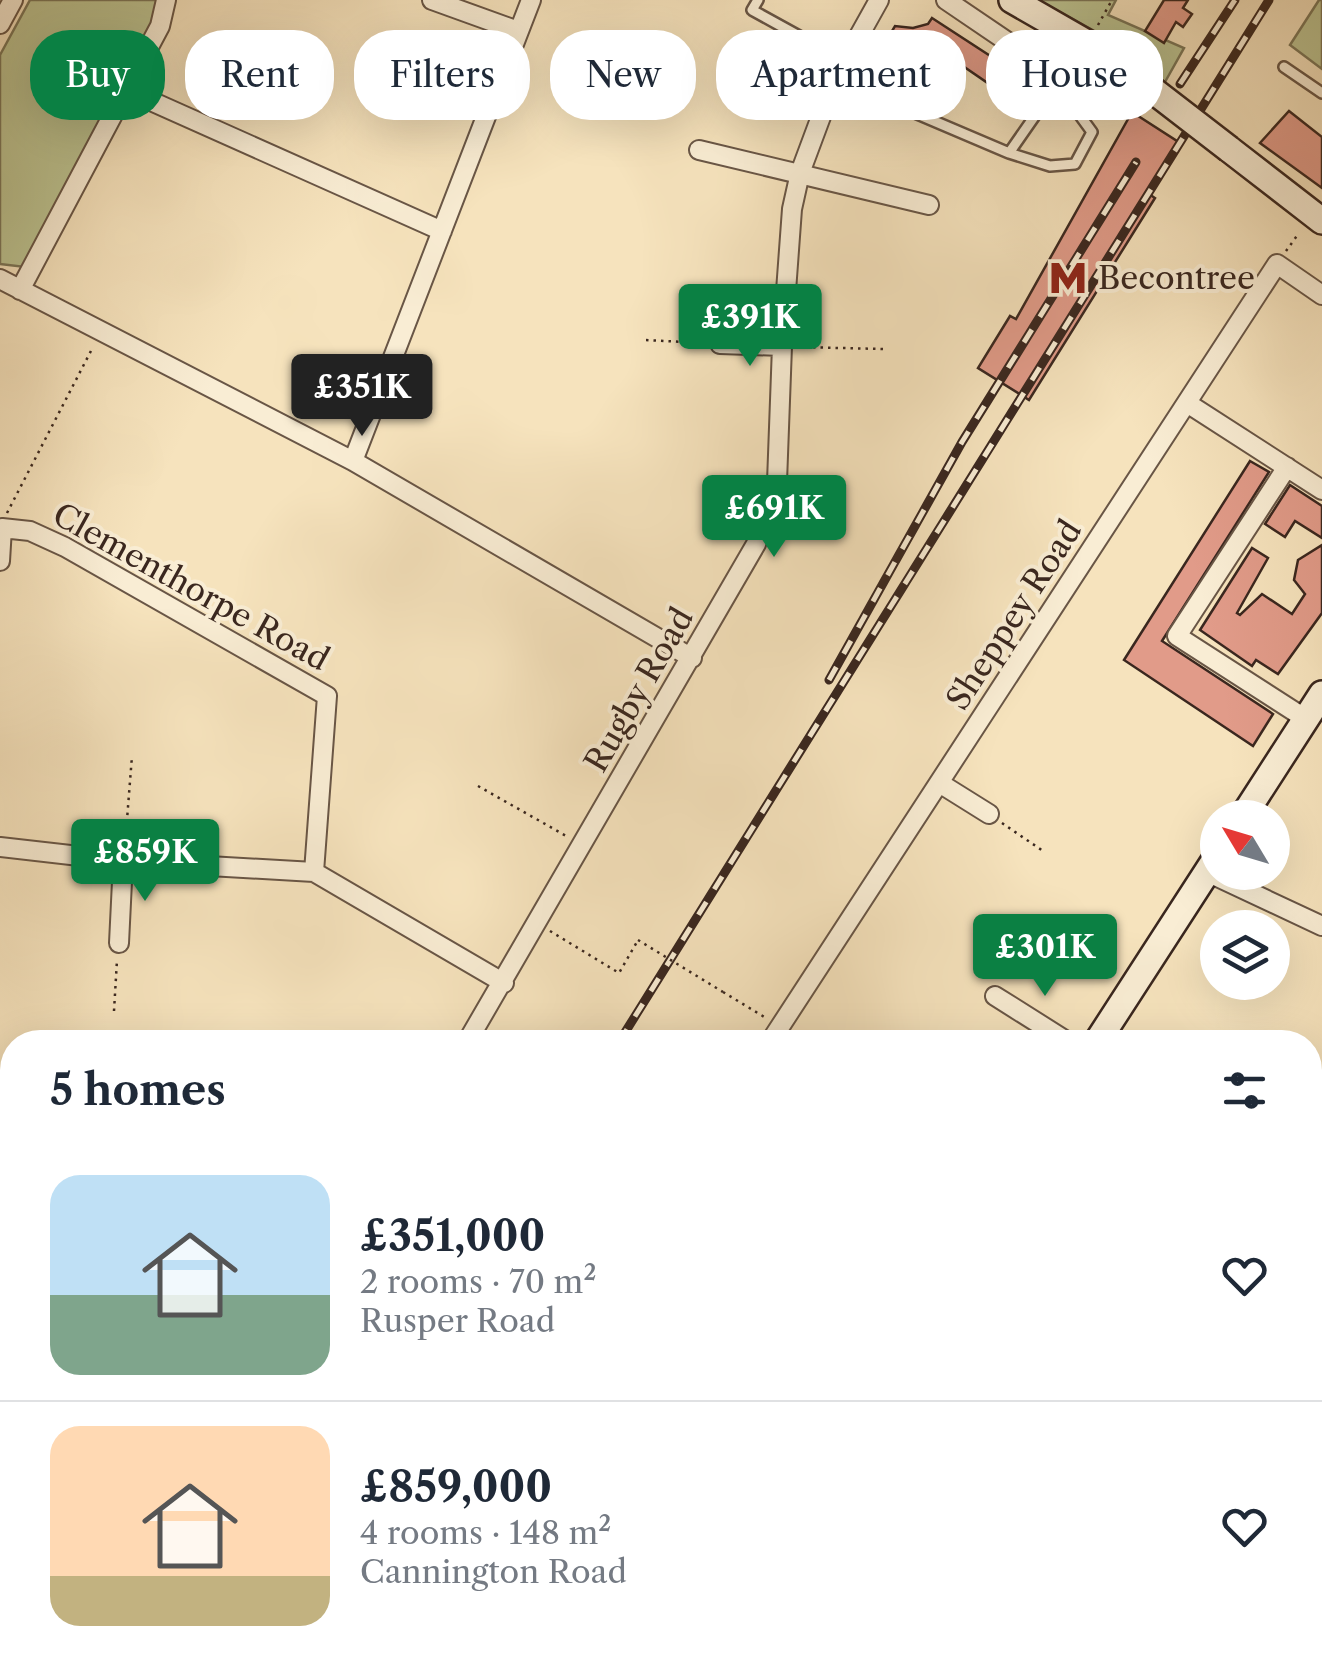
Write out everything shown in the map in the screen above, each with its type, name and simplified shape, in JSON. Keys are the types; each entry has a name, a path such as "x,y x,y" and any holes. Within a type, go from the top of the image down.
{"street":[{"path":"0,24 13,0"},
{"path":"158,30 166,0"},
{"path":"432,0 515,30"},
{"path":"518,30 531,0"},
{"name":"Rugby Road","path":"862,30 879,0"},
{"path":"946,0 990,30"},
{"path":"1012,0 1087,43 1146,85 1229,149 1312,224"},
{"path":"165,107 442,231"},
{"path":"20,290 108,120"},
{"path":"353,461 484,120"},
{"name":"Rugby Road","path":"475,1030 756,544 777,482 792,209 800,173 820,120"},
{"path":"700,150 929,205"},
{"name":"Sheppey Road","path":"778,1030 1277,264 1322,295"},
{"path":"0,279 353,461 692,658"},
{"path":"720,344 782,346"},
{"path":"1187,404 1322,490"},
{"path":"1287,467 1178,636 1306,719"},
{"name":"Clementhorpe Road","path":"0,561 1,528 30,531 328,696 314,872"},
{"path":"1254,800 1322,694"},
{"path":"941,784 989,814"},
{"path":"0,848 124,862 314,872 504,983"},
{"path":"118,943 124,862"},
{"path":"1105,1030 1200,882"},
{"path":"1259,890 1322,926"},
{"path":"996,996 1049,1030"}],"lane":[{"path":"758,0 752,10 788,30"},
{"path":"1284,66 1322,93"},
{"path":"931,120 1050,166 1075,164 1092,132 1083,120"},
{"path":"1009,153 1031,120"}],"path":[{"path":"1096,30 1112,0"},
{"path":"1292,242 1312,224"},
{"path":"1,528 14,494 101,332"},
{"path":"646,340 720,344"},
{"path":"782,346 883,349"},
{"path":"124,862 132,756"},
{"path":"478,786 582,845"},
{"path":"989,814 1043,851"},
{"path":"539,924 618,973 638,940 723,992 769,1030"},
{"path":"114,1011 118,943"}],"green space":[{"path":"30,0 158,0 157,16 150,30 30,30 30,120 102,120 25,267 0,264 0,55"},
{"path":"1038,0 1116,0 1108,15 1143,30 1093,30"},
{"path":"1322,0 1322,69 1290,45"},
{"path":"1163,39 1184,48 1163,81"}],"building":[{"path":"1164,0 1188,0 1183,8 1192,14 1183,27 1176,22 1164,43 1163,30 1146,30"},
{"path":"932,18 950,30 893,30 895,26 913,28 928,24"},
{"path":"966,40 986,53 986,82 966,68"},
{"path":"1289,111 1322,137 1322,188 1260,143"},
{"path":"1128,120 1144,120 1180,143 1149,194 1155,198 1029,400 978,368 1010,316 1016,319"},
{"path":"1250,461 1269,472 1162,641 1273,714 1253,746 1124,660"},
{"path":"1290,485 1322,506 1322,538 1295,521 1285,537 1265,524"},
{"path":"1322,545 1322,613 1278,674 1256,660 1252,666 1200,630 1252,548 1268,558 1237,613 1240,615 1262,594 1292,614 1305,594 1294,580 1298,560"}],"railway":[{"path":"1180,84 1235,0"},
{"path":"626,1030 1269,0"},
{"path":"829,680 962,442 1136,162"}],"place":[{"name":"Becontree","path":"1068,278"}]}
